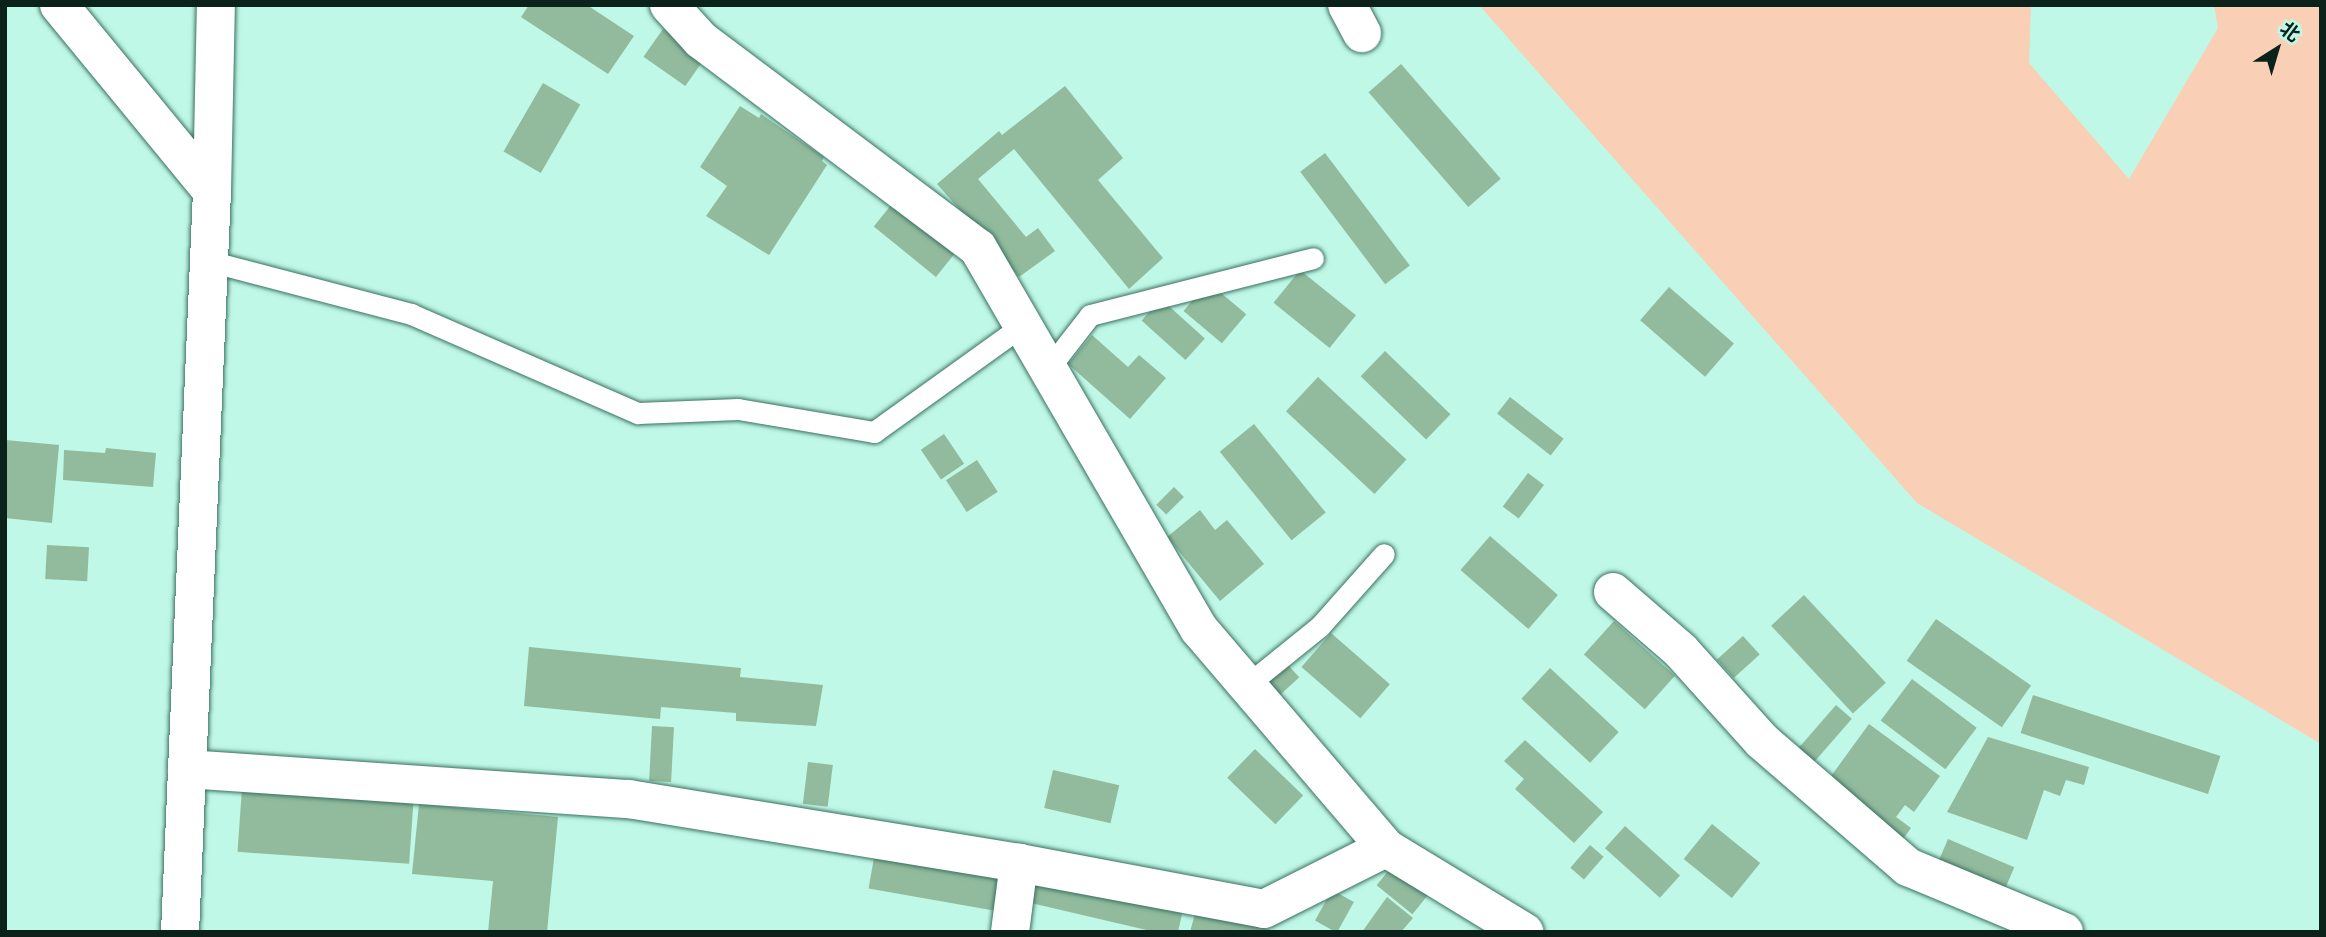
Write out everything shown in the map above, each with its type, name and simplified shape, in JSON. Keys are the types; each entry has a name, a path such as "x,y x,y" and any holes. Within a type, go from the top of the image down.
{"street":[{"path":"59,5 212,191"},
{"path":"180,932 212,191 216,5"},
{"path":"669,5 701,40 978,248 1199,629 1386,848 1524,932"},
{"path":"1613,592 1681,651 1762,741 1908,867 2064,932"},
{"path":"187,769 629,799 1019,863 1264,909 1386,848"},
{"path":"1010,932 1019,863"}],"lane":[{"path":"1048,369 1090,315 1312,258"},
{"path":"209,261 411,314 638,413 738,409 874,432 1023,326"},
{"path":"1247,685 1320,626 1384,554"}],"shaded area":[{"path":"1479,5 2031,5 2029,63 2129,179 2218,28 2214,5 2321,5 2321,744 1917,503"}],"building":[{"path":"529,5 587,5 634,36 608,74 521,17"},
{"path":"663,29 705,58 685,86 643,57"},
{"path":"1401,64 1501,179 1468,207 1369,92"},
{"path":"543,83 580,104 541,173 504,151"},
{"path":"1065,86 1123,158 1098,180 1163,258 1129,289 1014,149 978,179 1026,237 1038,228 1055,251 1019,277 937,184 999,131 1002,135"},
{"path":"740,106 759,118 761,114 824,157 822,161 827,165 769,255 706,216 727,186 700,167"},
{"path":"1325,153 1410,266 1385,284 1300,172"},
{"path":"892,204 954,254 936,277 874,227"},
{"path":"1300,270 1356,315 1330,348 1274,303"},
{"path":"1208,282 1246,314 1222,343 1184,311"},
{"path":"1669,287 1734,343 1705,377 1640,320"},
{"path":"1161,299 1205,338 1185,360 1142,321"},
{"path":"1092,335 1128,367 1139,355 1166,378 1130,419 1068,364"},
{"path":"1385,351 1450,414 1426,439 1361,376"},
{"path":"1318,377 1406,460 1374,494 1286,411"},
{"path":"1510,397 1564,439 1551,455 1497,414"},
{"path":"1254,424 1326,513 1292,540 1220,452"},
{"path":"944,434 964,464 941,480 921,450"},
{"path":"5,440 59,445 52,523 5,518"},
{"path":"106,448 156,453 153,487 63,480 64,450 105,453"},
{"path":"977,460 998,492 967,512 946,480"},
{"path":"1528,473 1544,485 1519,519 1503,507"},
{"path":"1174,487 1184,497 1166,515 1156,505"},
{"path":"1200,510 1215,530 1227,520 1264,564 1220,601 1167,537"},
{"path":"1490,536 1558,595 1528,629 1460,570"},
{"path":"47,545 89,547 87,581 45,579"},
{"path":"1804,595 1886,683 1853,713 1771,626"},
{"path":"1936,619 2031,686 2002,727 1907,661"},
{"path":"1614,621 1675,676 1645,709 1584,654"},
{"path":"1331,633 1390,684 1360,718 1301,667"},
{"path":"1743,636 1760,655 1734,678 1717,659"},
{"path":"529,647 741,668 740,677 823,685 816,726 736,721 736,713 661,707 660,719 524,706"},
{"path":"1287,664 1299,677 1277,698 1265,684"},
{"path":"1550,668 1619,732 1590,763 1521,699"},
{"path":"1912,679 1977,728 1945,769 1881,721"},
{"path":"2033,695 2220,756 2208,794 2021,733"},
{"path":"1836,705 1852,719 1813,763 1797,750"},
{"path":"1869,724 1940,776 1914,812 1905,805 1896,817 1911,828 1903,839 1826,783"},
{"path":"652,726 674,727 671,782 649,781"},
{"path":"1988,737 2089,767 2084,785 2066,780 2060,796 2044,790 2027,840 1947,812"},
{"path":"1525,740 1603,812 1574,843 1515,789 1524,779 1504,761"},
{"path":"1255,749 1303,796 1275,824 1227,778"},
{"path":"808,762 833,765 828,807 803,804"},
{"path":"1053,770 1119,785 1110,823 1044,808"},
{"path":"242,788 414,800 409,864 238,852"},
{"path":"419,804 558,817 547,932 488,932 493,881 412,874"},
{"path":"1712,824 1760,863 1732,898 1684,859"},
{"path":"1625,826 1680,876 1660,898 1605,848"},
{"path":"1948,839 2014,867 2005,888 1939,860"},
{"path":"1590,845 1604,857 1584,879 1570,868"},
{"path":"875,852 1000,874 994,910 869,888"},
{"path":"1393,865 1429,894 1412,914 1377,885"},
{"path":"1038,872 1184,905 1178,932 1155,932 1031,903"},
{"path":"1332,890 1354,902 1337,932 1315,921"},
{"path":"1387,897 1413,918 1401,932 1362,932"},
{"path":"1196,910 1275,931 1275,932 1190,932"}]}
